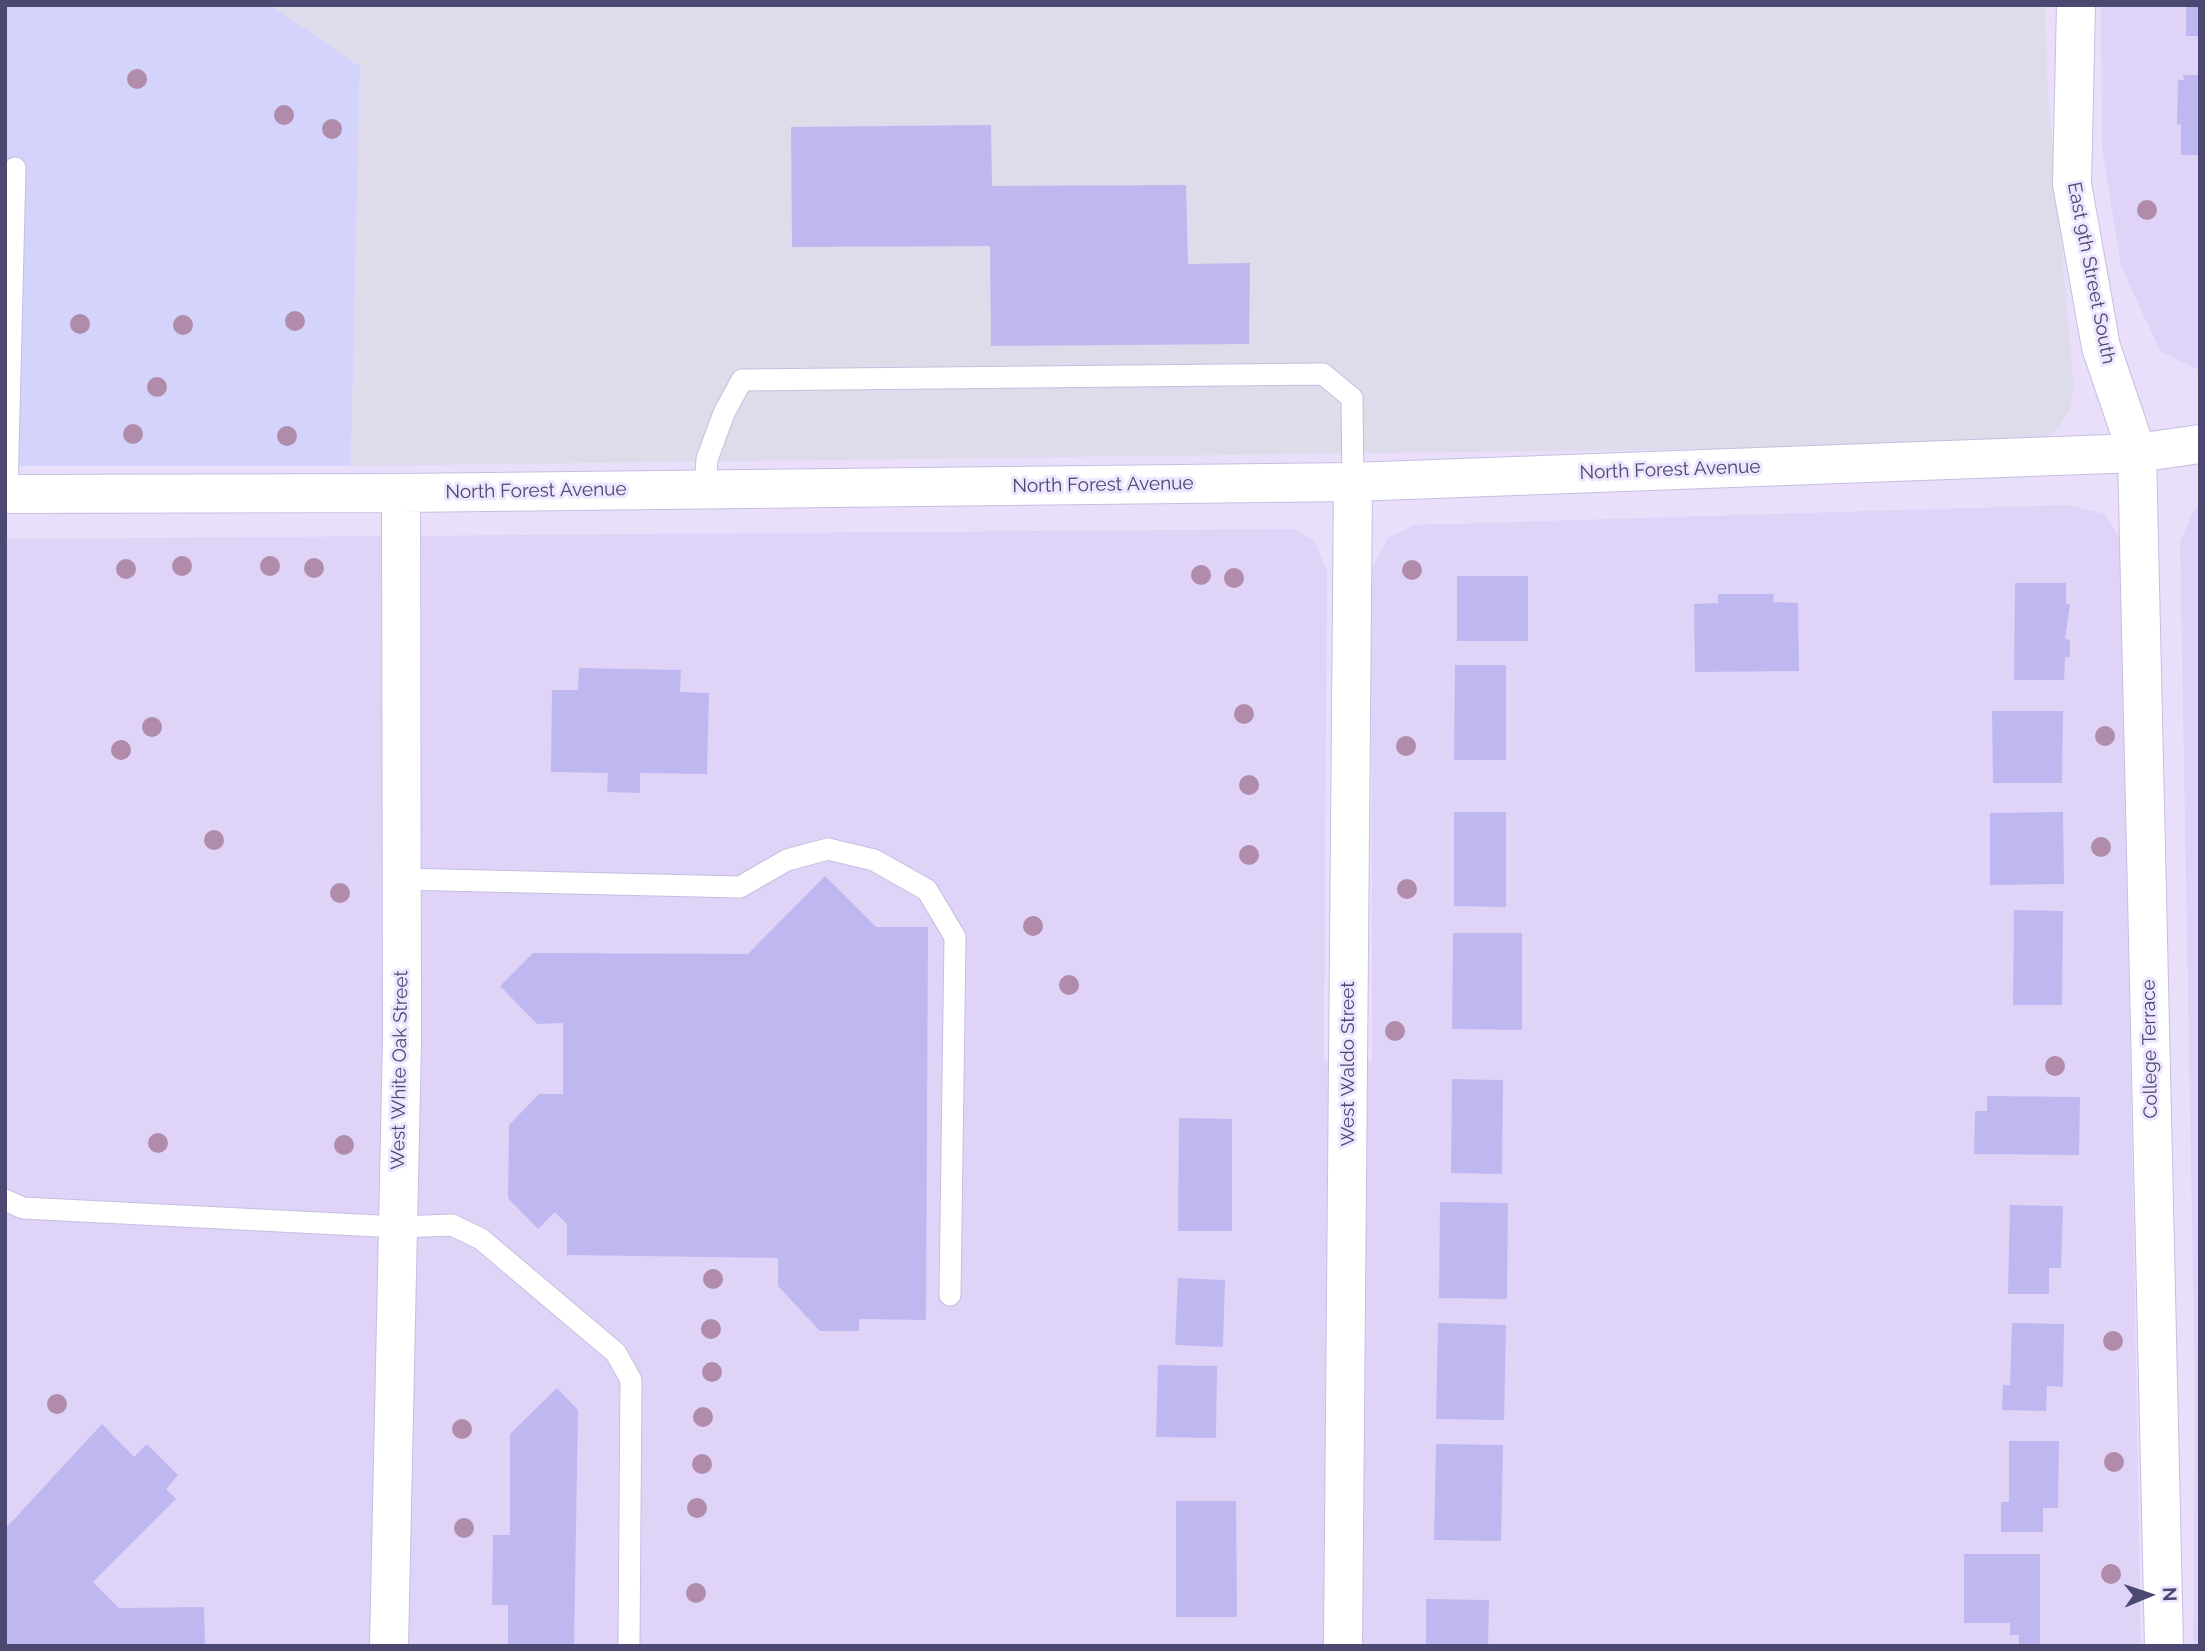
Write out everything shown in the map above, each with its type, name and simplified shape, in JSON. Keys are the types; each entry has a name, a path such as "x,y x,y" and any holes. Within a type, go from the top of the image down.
{"street":[{"name":"East 9th Street South","path":"2076,5 2072,184 2101,346 2137,453"},
{"name":"North Forest Avenue","path":"6,494 401,493 1353,482 2137,453 2200,444"},
{"name":"College Terrace","path":"2137,453 2164,1646"},
{"name":"West Waldo Street","path":"1343,1646 1353,482"},
{"name":"West White Oak Street","path":"389,1646 402,1040 401,493"}],"lane":[{"path":"6,494 15,168"},
{"path":"705,489 707,459 724,413 742,380 1323,374 1352,398 1353,482"},
{"path":"401,879 740,887 787,860 828,849 874,860 927,890 955,937 950,1295"},
{"path":"5,1200 23,1209 398,1227 452,1225 481,1239 616,1353 631,1380 629,1646"}],"shaded area":[{"path":"5,5 270,5 360,66 351,466 5,466"},
{"path":"270,5 2045,5 2048,96 2074,388 2070,410 2058,428 2043,440 2021,445 351,466 360,66"},
{"path":"2101,5 2200,5 2200,371 2160,351 2121,266 2102,147"},
{"path":"2200,504 2200,1646 2193,1646 2195,1391 2180,542 2193,511"},
{"path":"2066,505 2105,514 2121,541 2141,1646 5,1646 5,539 1293,529 1314,541 1327,570 1324,1060 1372,1061 1371,570 1388,538 1414,525"}],"building":[{"path":"2186,5 2200,5 2200,36 2186,36"},
{"path":"2183,75 2200,75 2200,155 2181,155 2181,124 2177,125 2178,80 2184,80"},
{"path":"991,125 992,186 1186,185 1188,264 1250,263 1249,344 991,346 990,246 792,247 791,127"},
{"path":"1457,576 1528,576 1528,641 1457,641"},
{"path":"2015,583 2066,583 2066,604 2070,604 2065,639 2070,640 2070,657 2065,657 2064,680 2014,680"},
{"path":"1718,594 1774,594 1773,602 1798,603 1799,671 1695,672 1694,604 1718,603"},
{"path":"1455,665 1506,665 1506,760 1454,760"},
{"path":"579,668 681,670 680,692 709,693 707,774 640,773 640,793 607,792 608,773 551,772 552,690 578,690"},
{"path":"1992,711 2063,711 2062,783 1993,783"},
{"path":"1454,812 1506,812 1506,907 1454,906"},
{"path":"2063,812 2064,884 1990,885 1990,813"},
{"path":"825,876 876,927 928,927 926,1320 859,1319 859,1331 820,1331 778,1286 778,1258 567,1255 567,1224 555,1212 538,1229 508,1198 509,1125 539,1094 563,1094 563,1023 537,1024 500,986 533,953 748,954"},
{"path":"2014,910 2063,911 2062,1005 2013,1005"},
{"path":"1453,933 1522,933 1522,1030 1452,1029"},
{"path":"1452,1079 1503,1080 1502,1174 1451,1173"},
{"path":"1987,1096 2080,1097 2079,1155 1974,1154 1975,1111 1987,1111"},
{"path":"1179,1118 1232,1119 1232,1231 1178,1231"},
{"path":"1440,1202 1508,1203 1507,1299 1439,1298"},
{"path":"2010,1205 2063,1206 2061,1268 2049,1268 2049,1294 2008,1294"},
{"path":"1178,1278 1225,1280 1223,1347 1175,1345"},
{"path":"1438,1323 1506,1325 1504,1420 1436,1419"},
{"path":"2012,1323 2064,1324 2063,1387 2047,1386 2046,1411 2002,1410 2003,1385 2010,1385"},
{"path":"1158,1365 1217,1366 1216,1438 1156,1437"},
{"path":"557,1388 578,1410 574,1646 508,1646 508,1605 492,1605 493,1535 510,1535 510,1434"},
{"path":"102,1424 134,1457 147,1444 178,1475 166,1489 176,1499 93,1582 119,1608 204,1607 205,1646 5,1646 5,1529"},
{"path":"2009,1441 2059,1441 2058,1508 2043,1508 2043,1532 2001,1532 2001,1502 2009,1502"},
{"path":"1436,1444 1503,1445 1501,1541 1434,1540"},
{"path":"1176,1501 1236,1501 1237,1617 1176,1617"},
{"path":"1964,1554 2040,1554 2040,1644 2019,1644 2019,1635 2010,1635 2010,1623 1964,1623"},
{"path":"1426,1599 1489,1600 1488,1646 1426,1646"}]}
